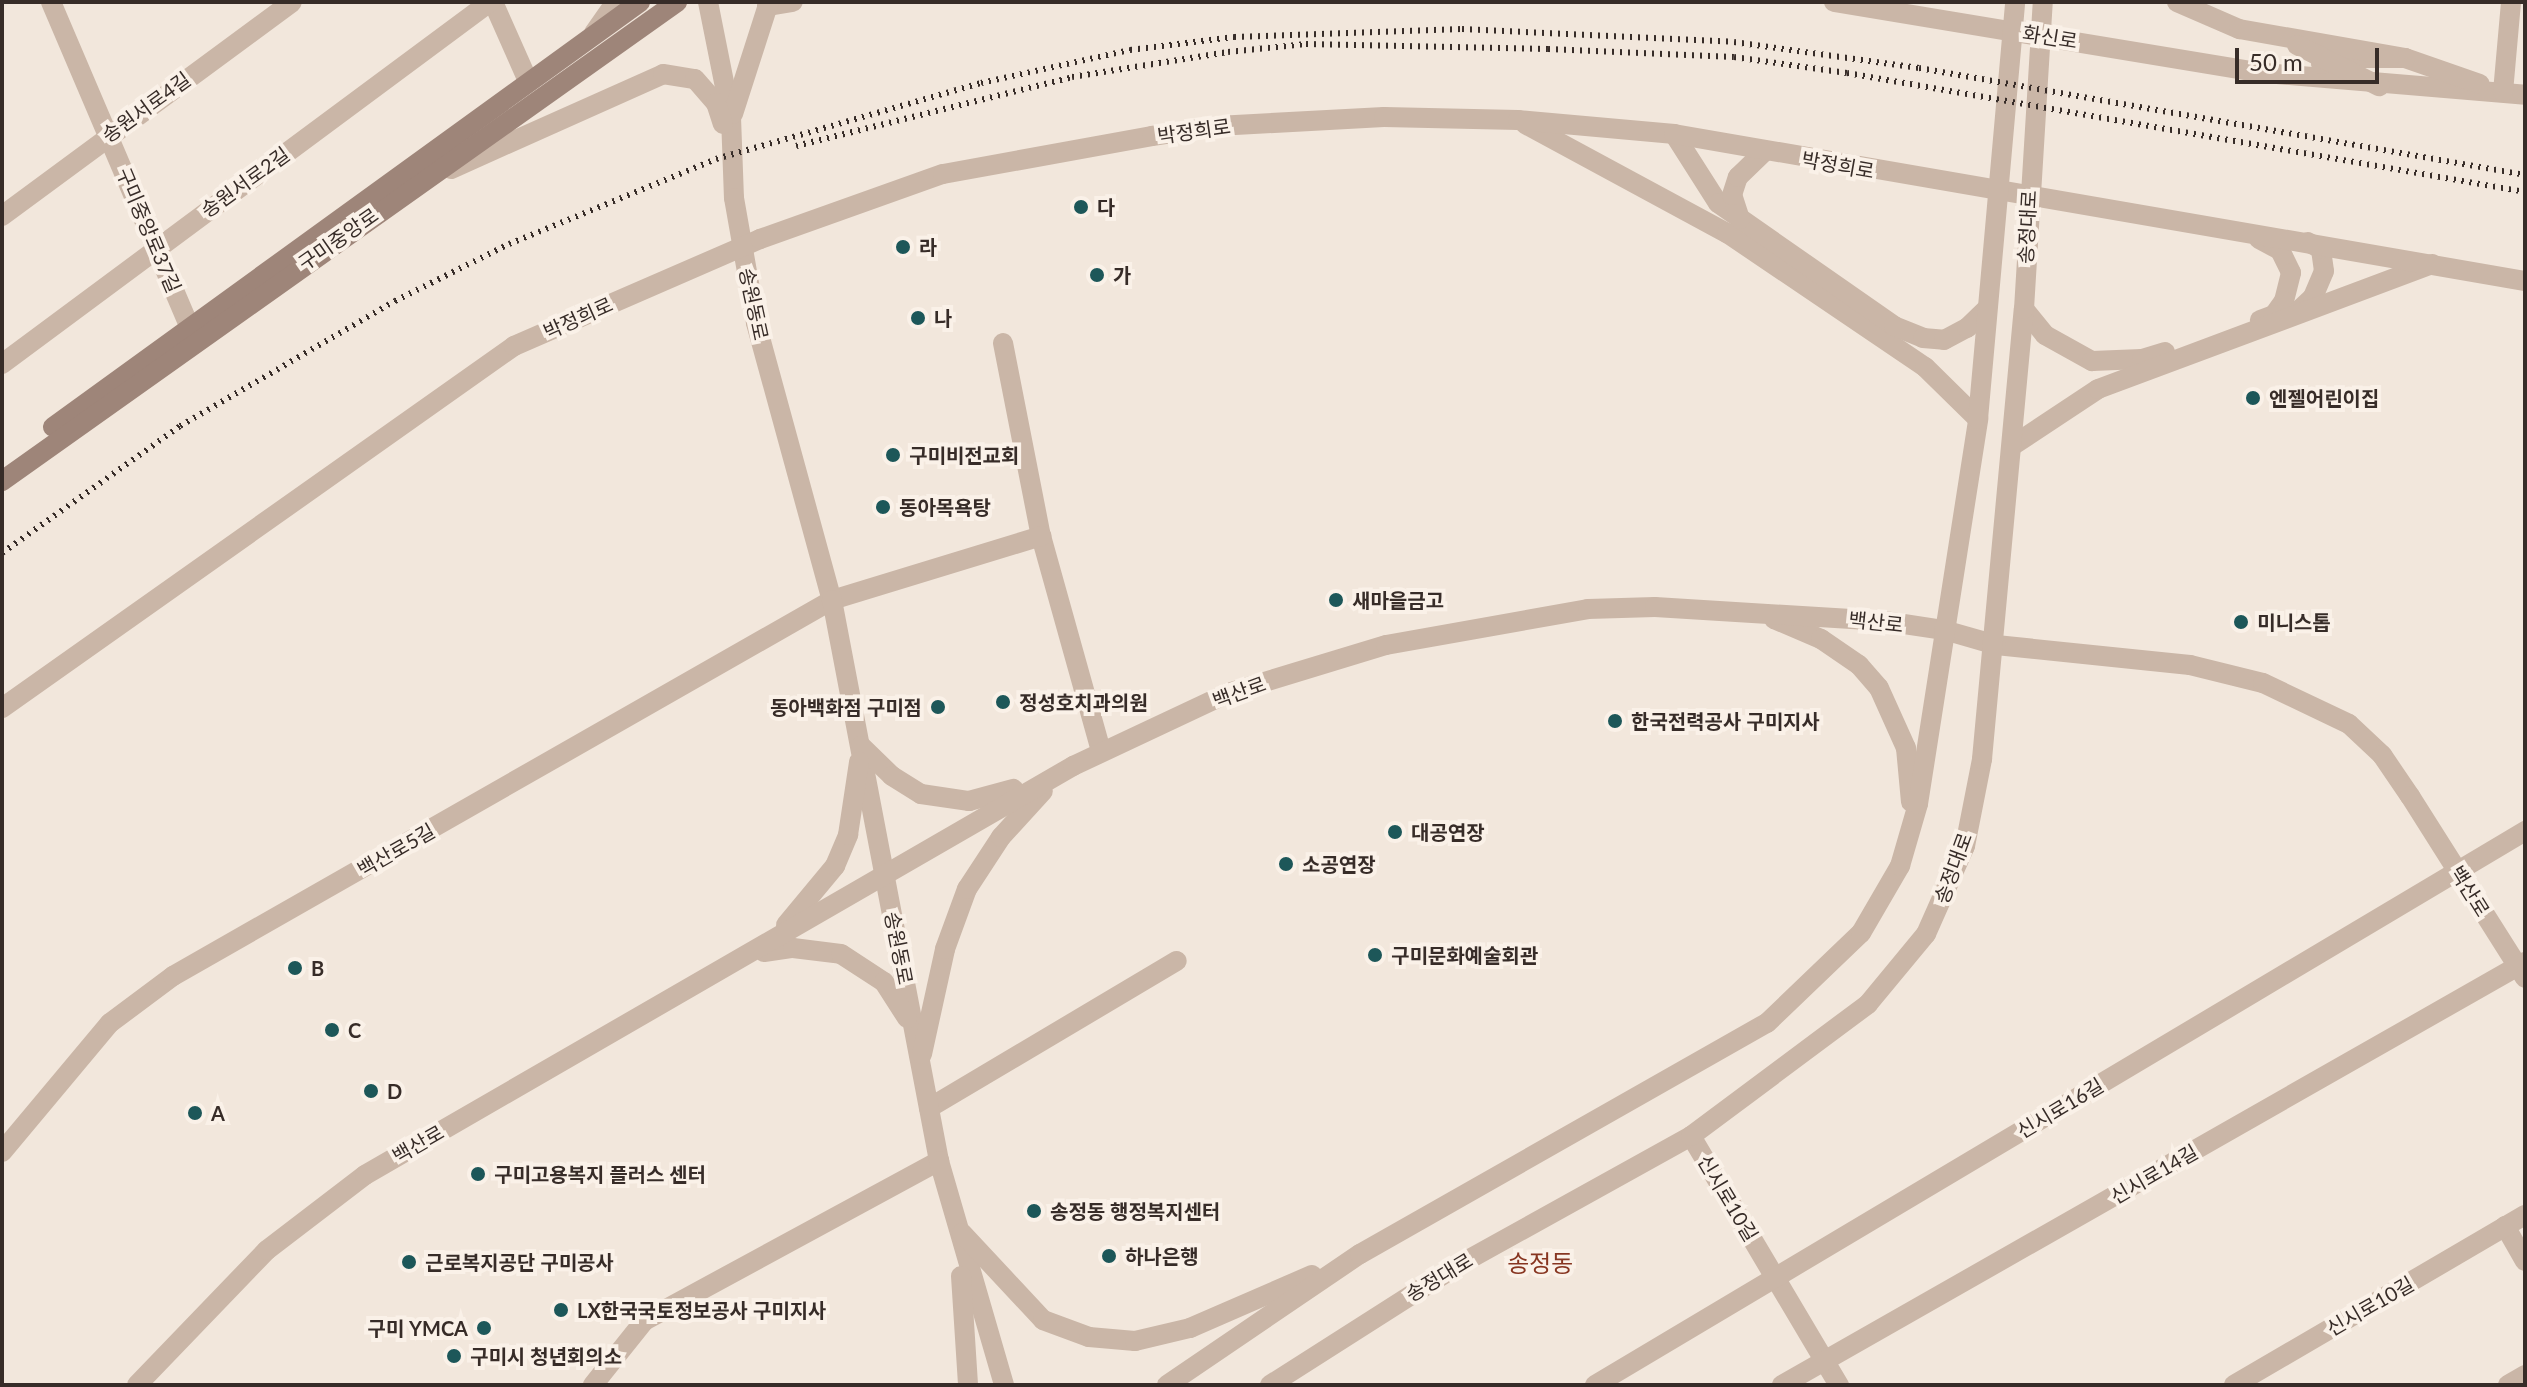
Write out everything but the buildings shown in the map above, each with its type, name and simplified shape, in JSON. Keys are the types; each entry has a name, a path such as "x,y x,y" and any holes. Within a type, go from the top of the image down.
{"main road":[{"name":"구미중앙로","path":"2,464 640,2"},
{"name":"구미중앙로","path":"2,481 414,185 677,2"}],"street":[{"name":"구미중앙로37길","path":"51,2 189,326"},
{"name":"송원서로4길","path":"2,216 264,11 292,2"},
{"path":"492,2 528,81"},
{"name":"송원서로2길","path":"2,364 492,2"},
{"path":"594,33 616,2"},
{"name":"송원동로","path":"708,2 731,117 734,198 756,323 832,600 939,1161 1004,1385"},
{"path":"731,117 768,4 793,2"},
{"name":"화신로","path":"1834,2 2265,73 2379,86 2525,95"},
{"name":"송정대로","path":"1167,1385 1360,1254 1767,1023 1861,933 1900,866 1913,823 1978,419 2015,2"},
{"name":"송정대로","path":"1270,1385 1455,1267 1691,1136 1868,1004 1926,934 1965,846 1982,759 1996,645 2024,309 2027,220 2043,2"},
{"path":"2177,2 2239,29 2405,58 2503,92 2511,2"},
{"path":"2275,34 2379,86"},
{"name":"화신로","path":"2265,73 2335,63 2405,58"},
{"path":"414,185 642,80 681,75 695,79 716,103 734,198"},
{"name":"박정희로","path":"2,708 514,346 700,264 943,174 1217,126 1384,117 1518,120 1674,134 2220,229 2302,239 2525,281"},
{"path":"1518,120 1733,226 1925,367 1978,419"},
{"path":"1674,134 1686,174 1704,207 1894,326 1923,338 1944,340 1967,328 1987,309"},
{"path":"1733,226 1732,195 1738,177 1764,152"},
{"path":"2220,229 2263,240 2287,260 2291,287 2282,316"},
{"path":"2012,446 2098,389 2282,316 2313,297 2324,271 2321,249 2302,239"},
{"path":"2024,309 2045,335 2092,361 2142,359 2282,316 2433,264"},
{"path":"1003,343 1041,536 1101,751"},
{"path":"832,600 1041,536"},
{"name":"백산로5길","path":"2,1152 110,1023 173,976 832,600"},
{"name":"백산로","path":"137,1385 220,1296 325,1203 391,1160 742,961 885,873 1101,751 1228,693 1386,645 1588,609 1759,612 1944,630 1996,645 2190,665 2309,701 2349,724 2382,755 2523,969"},
{"path":"1759,612 1821,639 1859,665 1879,688 1906,748 1913,823"},
{"name":"백산로","path":"861,746 892,776 921,794 942,799 1001,795 1073,766"},
{"name":"백산로","path":"742,961 783,928 835,866 848,835 861,746"},
{"name":"백산로","path":"920,1062 945,949 967,889 1033,800 1073,766"},
{"name":"신시로16길","path":"1595,1385 2456,868 2525,831"},
{"name":"백산로","path":"742,961 793,948 841,954 862,967 896,997 920,1062"},
{"path":"929,1108 1177,961"},
{"name":"신시로14길","path":"1782,1385 2523,969"},
{"name":"신시로10길","path":"1691,1136 1839,1385"},
{"path":"593,1385 644,1321 939,1161"},
{"name":"신시로10길","path":"2234,1385 2525,1215"},
{"path":"955,1224 1043,1320 1089,1337 1135,1341 1190,1328 1360,1254"},
{"path":"955,1224 970,1349 968,1385"},
{"path":"2505,1226 2525,1261"},
{"path":"2508,1385 2525,1375"}],"railway":[{"path":"2,553 180,426 395,301 509,244 716,159 981,83 1130,50 1234,37 1462,29 1734,42 1919,68 2525,175"},
{"path":"796,146 1072,77 1228,52 1306,44 1548,49 1734,57 1847,73 2525,192"}],"place":[{"name":"다","path":"1081,207"},
{"name":"라","path":"903,247"},
{"name":"가","path":"1097,275"},
{"name":"나","path":"918,318"},
{"name":"엔젤어린이집","path":"2253,398"},
{"name":"구미비전교회","path":"893,455"},
{"name":"동아목욕탕","path":"883,507"},
{"name":"새마을금고","path":"1336,600"},
{"name":"미니스톱","path":"2241,622"},
{"name":"정성호치과의원","path":"1003,702"},
{"name":"동아백화점 구미점","path":"938,707"},
{"name":"한국전력공사 구미지사","path":"1615,721"},
{"name":"대공연장","path":"1395,832"},
{"name":"소공연장","path":"1286,864"},
{"name":"구미문화예술회관","path":"1375,955"},
{"name":"B","path":"295,968"},
{"name":"C","path":"332,1030"},
{"name":"D","path":"371,1091"},
{"name":"A","path":"195,1113"},
{"name":"구미고용복지 플러스 센터","path":"478,1174"},
{"name":"송정동 행정복지센터","path":"1034,1211"},
{"name":"하나은행","path":"1109,1256"},
{"name":"근로복지공단 구미공사","path":"409,1262"},
{"name":"LX한국국토정보공사 구미지사","path":"561,1310"},
{"name":"구미 YMCA","path":"484,1328"},
{"name":"구미시 청년회의소","path":"454,1356"}],"district":[{"name":"송정동","path":"1540,1263"}]}
